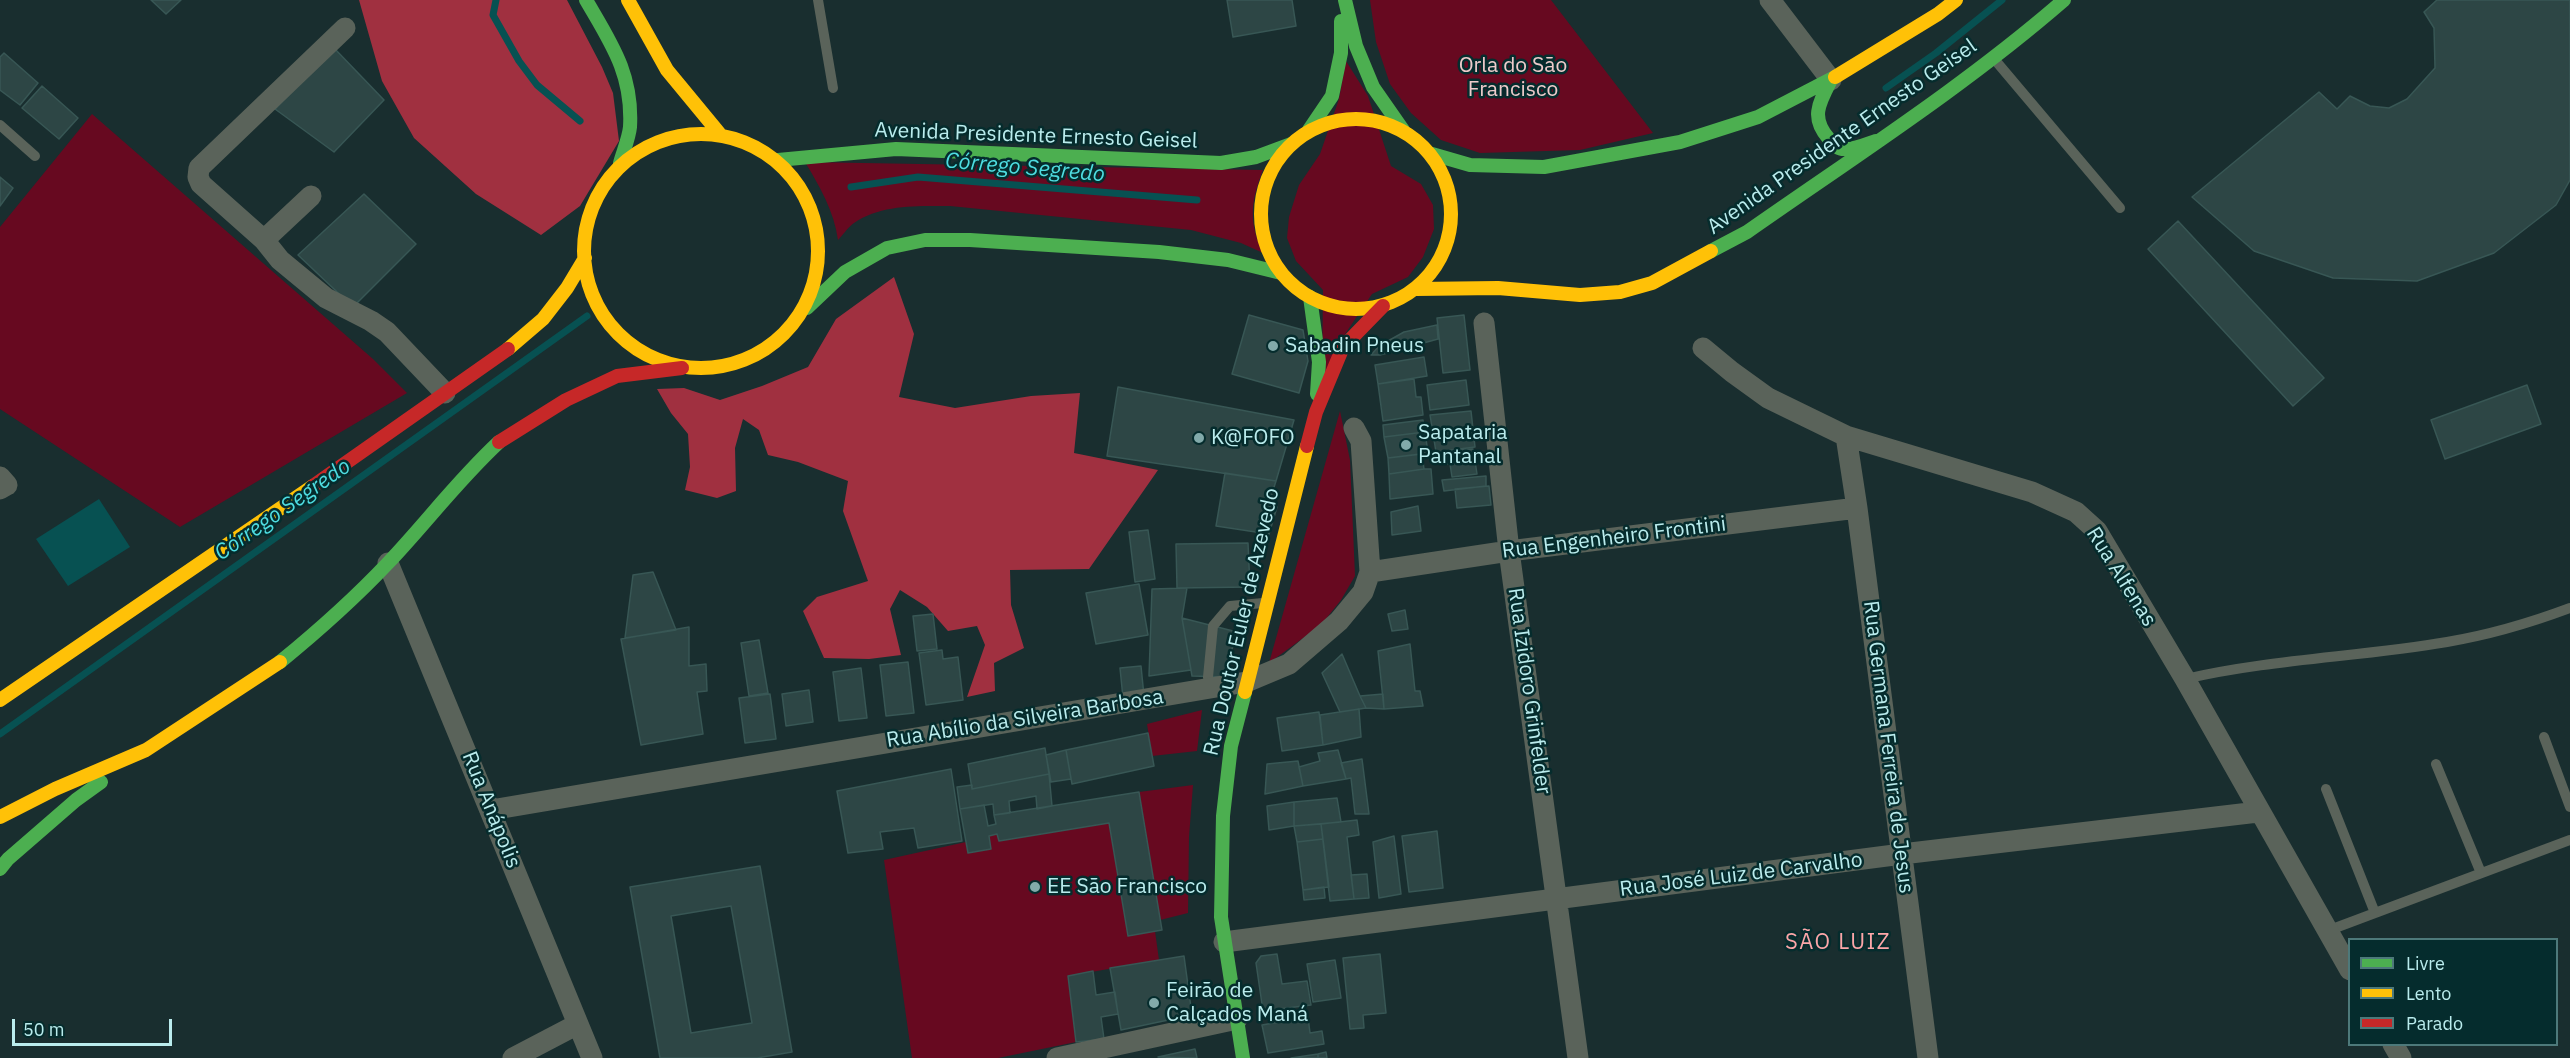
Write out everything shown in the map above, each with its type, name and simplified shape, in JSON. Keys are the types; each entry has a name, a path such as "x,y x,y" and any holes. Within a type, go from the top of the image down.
{"main road":[{"path":"586,0 619,58 627,80 630,128 620,163 596,196 584,236 587,281 606,321 640,352 682,368"},
{"path":"628,0 667,69 719,133"},
{"path":"1343,0 1356,46 1372,87 1403,130 1432,154 1470,165 1544,167 1680,142 1758,117 1831,80 1938,14 1956,0"},
{"path":"1310,130 1332,96 1341,52 1343,0"},
{"name":"Avenida Presidente Ernesto Geisel","path":"1416,290 1497,288 1580,295 1620,292 1652,283 1748,232 1993,58 2064,0"},
{"path":"1831,80 1818,107 1819,126 1825,136 1839,148 1846,150 1877,140"},
{"path":"1383,306 1345,309 1310,297 1281,273 1264,239 1261,202 1272,166 1291,144 1310,130 1330,121 1368,118 1403,130"},
{"path":"620,163 650,143 684,133 719,133 778,160 811,204 820,257 805,309"},
{"name":"Avenida Presidente Ernesto Geisel","path":"778,160 896,149 1221,163 1256,157 1291,144"},
{"path":"1316,412 1343,347 1383,306 1416,290 1440,261 1452,225 1449,188 1432,154"},
{"path":"0,869 8,859 76,800 206,710 270,671 336,616 388,563 465,474 501,441 566,400 617,376 682,368 711,369 748,359 766,351 788,333 805,309 845,272 887,249 925,240 970,240 1159,252 1228,260 1281,273"},
{"path":"0,700 200,565 502,354 543,319 567,288 585,258"},
{"path":"1310,297 1319,362 1316,412"},
{"name":"Rua Doutor Euler de Azevedo","path":"1244,1058 1224,942 1220,888 1223,816 1231,746 1316,412"},
{"path":"0,690 46,668"},
{"path":"0,817 55,789 146,750"}],"street":[{"path":"1770,0 1831,80"},
{"path":"345,28 199,168 198,177 201,184 264,240 280,260 326,298 371,321 387,332 445,393"},
{"path":"264,240 311,196"},
{"name":"Rua Izidoro Grinfelder","path":"1484,323 1509,551 1578,1058"},
{"name":"Rua Alfenas","path":"1704,348 1768,398 1846,436 2032,492 2076,512 2097,531 2185,679 2348,968"},
{"name":"Rua Abílio da Silveira Barbosa","path":"491,810 1246,682 1289,664 1339,621 1363,592 1370,572 1361,441 1353,428"},
{"name":"Rua Germana Ferreira de Jesus","path":"1846,436 1928,1058"},
{"path":"0,477 7,485 0,489"},
{"name":"Rua Engenheiro Frontini","path":"1370,572 1509,551 1857,508"},
{"name":"Rua Anápolis","path":"388,563 592,1058"},
{"name":"Rua José Luiz de Carvalho","path":"1224,942 1902,854 2258,812"},
{"path":"1057,1058 1237,1019"},
{"path":"513,1058 578,1024"}],"lane":[{"path":"818,0 833,88"},
{"path":"1993,58 2120,208"},
{"path":"0,124 35,156"},
{"path":"1210,688 1208,676 1213,626 1230,606 1266,603"},
{"path":"2185,679 2227,669 2448,642 2521,626 2570,608"},
{"path":"2544,737 2570,807"},
{"path":"2436,764 2481,873"},
{"path":"2326,789 2375,913"},
{"path":"2327,931 2570,840"}],"green space":[{"name":"Orla do São Francisco","path":"1370,0 1551,0 1653,133 1580,150 1480,153 1441,140 1411,113 1390,84 1376,42"},
{"path":"1346,61 1368,96 1391,166 1421,184 1433,205 1434,229 1423,257 1408,277 1372,294 1339,343 1322,384 1323,290 1296,261 1287,238 1289,217 1299,185 1320,154 1339,99"},
{"path":"92,114 373,359 407,393 180,527 0,409 0,227"},
{"path":"805,162 1263,170 1254,202 1253,221 1263,253 1241,243 1191,230 950,206 900,207 876,212 854,223 838,240 830,209"},
{"path":"1340,411 1350,460 1355,576 1341,600 1321,625 1269,663"},
{"path":"1202,710 1197,751 1152,756 1147,724"},
{"path":"1193,785 1189,837 1188,913 1160,920 1139,792"},
{"name":"EE São Francisco","path":"1109,823 1128,935 1155,931 1159,960 1069,976 1076,1042 998,1058 912,1058 884,860 966,842 968,853 991,849 989,836 997,834 999,841"}],"shaded area":[{"path":"359,0 567,0 613,93 619,141 580,206 541,235 476,194 414,138 382,81"},
{"path":"894,277 914,334 899,397 955,408 1031,396 1080,393 1074,453 1158,470 1089,569 1010,570 1011,605 1024,648 994,663 995,691 967,697 985,645 977,626 948,631 927,607 900,590 890,609 901,655 869,659 824,658 803,611 817,597 868,581 843,511 848,481 798,462 768,455 759,430 743,419 735,448 736,491 717,498 685,490 690,467 688,434 671,413 657,389 684,388 720,400 808,367 836,319"}],"water":[{"path":"99,499 130,547 68,586 36,539"}],"building":[{"path":"151,0 181,0 166,14"},
{"path":"1227,0 1292,0 1296,26 1233,37"},
{"path":"2437,0 2570,0 2570,180 2556,205 2494,253 2417,281 2333,278 2254,251 2192,197 2319,92 2337,109 2350,96 2370,106 2389,108 2407,99 2435,68 2434,28 2424,12"},
{"path":"334,48 384,100 334,152 275,109"},
{"path":"4,53 38,83 20,105 0,90 0,57"},
{"path":"42,86 78,118 59,139 22,108"},
{"path":"0,177 13,188 0,206"},
{"path":"364,194 416,244 353,307 298,255"},
{"path":"2178,221 2324,378 2293,406 2148,249"},
{"name":"Sabadin Pneus","path":"1249,315 1303,330 1308,361 1299,393 1232,374"},
{"path":"1464,315 1470,370 1443,373 1437,318"},
{"path":"1437,325 1438,339 1380,355 1371,355 1379,346 1404,332"},
{"path":"1424,357 1427,376 1378,384 1375,365"},
{"path":"1414,379 1416,397 1421,397 1423,415 1383,421 1378,384"},
{"path":"1466,380 1469,405 1430,410 1427,385"},
{"path":"2527,385 2541,424 2445,459 2431,420"},
{"name":"K@FOFO","path":"1118,387 1294,420 1276,481 1107,456"},
{"path":"1471,411 1475,447 1436,452 1430,415"},
{"path":"1423,420 1425,432 1384,437 1383,425"},
{"name":"Sapataria Pantanal","path":"1425,432 1428,453 1388,458 1384,437"},
{"path":"1473,449 1475,461 1446,464 1445,452"},
{"path":"1422,454 1424,469 1389,474 1388,458"},
{"path":"1475,461 1477,474 1452,477 1450,464"},
{"path":"1431,469 1433,494 1390,499 1389,474"},
{"path":"1225,473 1276,481 1268,506 1277,507 1269,534 1216,526"},
{"path":"1486,476 1486,486 1444,491 1442,480"},
{"path":"1489,486 1491,505 1457,508 1455,489"},
{"path":"1418,506 1421,531 1392,535 1391,512"},
{"path":"1148,530 1155,579 1135,582 1129,532"},
{"path":"1248,543 1250,587 1177,588 1176,544"},
{"path":"653,572 676,630 625,638 633,575"},
{"path":"1139,584 1148,635 1096,644 1086,593"},
{"path":"1187,588 1182,618 1191,670 1149,676 1152,589"},
{"path":"1405,610 1408,629 1392,631 1388,614"},
{"path":"933,614 937,649 917,651 913,616"},
{"path":"1182,618 1237,632 1224,677 1192,676"},
{"path":"689,627 689,666 706,664 707,691 697,692 703,734 641,745 621,639"},
{"path":"759,640 768,693 749,696 741,643"},
{"path":"1410,644 1415,691 1420,691 1423,706 1384,709 1378,651"},
{"path":"942,650 943,659 958,657 963,700 926,705 919,653"},
{"path":"1342,654 1366,708 1340,712 1322,673"},
{"path":"908,662 914,713 886,716 880,665"},
{"path":"1141,666 1144,696 1123,698 1120,668"},
{"path":"861,668 867,718 839,721 833,672"},
{"path":"809,690 813,722 786,726 782,694"},
{"path":"770,694 776,739 745,743 739,698"},
{"path":"1383,694 1384,709 1366,708 1360,696"},
{"path":"1359,709 1361,737 1323,745 1320,715"},
{"path":"1319,712 1323,745 1282,751 1277,718"},
{"path":"1148,733 1154,766 1072,784 1066,750"},
{"path":"1045,748 1049,774 972,789 968,764"},
{"path":"1066,750 1071,779 1051,782 1046,755"},
{"path":"1338,750 1346,779 1303,786 1299,767 1320,761 1318,753"},
{"path":"1362,759 1369,814 1355,814 1351,778 1346,779 1341,763"},
{"path":"1298,761 1303,786 1265,794 1267,764"},
{"path":"951,769 962,841 918,848 914,828 880,832 883,849 848,853 837,791"},
{"path":"1049,774 1052,806 1037,809 1036,796 1009,801 1010,813 994,815 993,804 960,809 957,787 972,785 972,789"},
{"path":"1139,792 1162,930 1128,936 1109,823 999,841 997,834 989,836 991,849 968,853 960,809 984,805 988,826 996,824 994,815"},
{"path":"1337,798 1341,822 1294,826 1294,802"},
{"path":"1294,802 1294,826 1269,830 1267,806"},
{"path":"1357,820 1359,835 1347,837 1354,899 1330,901 1321,824"},
{"path":"1321,824 1323,839 1297,842 1294,826"},
{"path":"1437,831 1443,888 1409,892 1402,836"},
{"path":"1394,836 1401,894 1379,898 1373,842"},
{"path":"1323,839 1329,887 1303,890 1297,842"},
{"path":"760,866 792,1052 757,1058 660,1058 630,887","holes":["731,906 752,1023 691,1033 671,916"]},
{"path":"1367,874 1369,898 1354,899 1351,875"},
{"path":"1324,887 1325,898 1304,900 1303,890"},
{"path":"1277,954 1282,984 1307,981 1311,1005 1263,1011 1256,963 1261,956"},
{"path":"1380,954 1386,1013 1363,1015 1364,1028 1350,1029 1343,958"},
{"name":"Feirão de Calçados Maná","path":"1184,956 1192,1015 1121,1030 1110,968"},
{"path":"1335,960 1341,998 1313,1002 1307,964"},
{"path":"1093,971 1096,995 1115,992 1118,1014 1101,1017 1104,1039 1076,1042 1068,976"},
{"path":"1308,1017 1310,1033 1322,1031 1324,1044 1268,1053 1262,1025"},
{"path":"1195,1049 1197,1058 1158,1057"},
{"path":"1326,1052 1327,1058 1318,1058 1318,1054"},
{"path":"1318,1054 1318,1058 1291,1058"}],"waterway":[{"path":"496,0 493,15 519,61 537,85 580,121"},
{"name":"Córrego Segredo","path":"1886,88 1936,53 2002,0"},
{"name":"Córrego Segredo","path":"851,187 918,177 1197,200"},
{"name":"Córrego Segredo","path":"0,734 587,316"}],"traffic: fast":[{"path":"586,0 612,45 628,91 630,127 620,163"},
{"path":"1345,0 1356,46 1373,87 1403,130"},
{"path":"1711,251 1747,232 1909,120 1988,62 2064,0"},
{"path":"1309,130 1332,96 1341,53 1341,21"},
{"path":"1432,154 1470,165 1544,167 1680,142 1758,117 1835,77"},
{"path":"1831,80 1818,110 1823,131 1837,147 1842,149 1856,148 1876,141"},
{"path":"778,160 896,149 1221,163 1256,157 1291,144"},
{"path":"807,308 845,272 887,248 925,240 970,240 1159,252 1228,260 1281,273"},
{"path":"1310,297 1319,362 1317,394"},
{"path":"280,662 336,614 375,576 499,442"},
{"path":"1243,1058 1221,917 1223,816 1231,746 1245,692"},
{"path":"0,869 8,859 76,800 101,782"}],"traffic: slow":[{"path":"628,0 667,70 719,133"},
{"path":"1835,77 1938,14 1956,0"},
{"path":"1347,119 1365,119 1401,130 1423,147 1435,161 1444,178 1451,214 1444,250 1435,267 1423,281 1401,298 1384,305 1365,309 1347,309 1311,298 1289,281 1277,267 1265,242 1261,223 1261,205 1272,169 1289,147 1303,135 1328,123 1347,119"},
{"path":"689,134 713,134 756,147 784,168 805,196 816,228 818,251 816,274 805,306 784,334 756,355 735,363 713,368 689,368 646,355 627,342 610,325 597,306 589,285 584,263 584,239 597,196 610,177 627,160 646,147 667,139 689,134"},
{"path":"1416,289 1498,288 1580,295 1620,292 1652,283 1711,251"},
{"path":"508,349 543,319 567,288 585,258"},
{"path":"1245,692 1307,446"},
{"path":"0,700 313,486"},
{"path":"0,817 55,789 146,750 280,662"}],"traffic: jam":[{"path":"1307,446 1316,412 1343,347 1383,306"},
{"path":"313,486 508,349"},
{"path":"499,442 566,400 617,376 682,368"}],"place":[{"name":"Sabadin Pneus","path":"1273,346"},
{"name":"K@FOFO","path":"1199,438"},
{"name":"Sapataria Pantanal","path":"1406,445"},
{"name":"EE São Francisco","path":"1035,887"},
{"name":"Feirão de Calçados Maná","path":"1154,1003"}],"district":[{"name":"SÃO LUIZ","path":"1838,943"}]}
